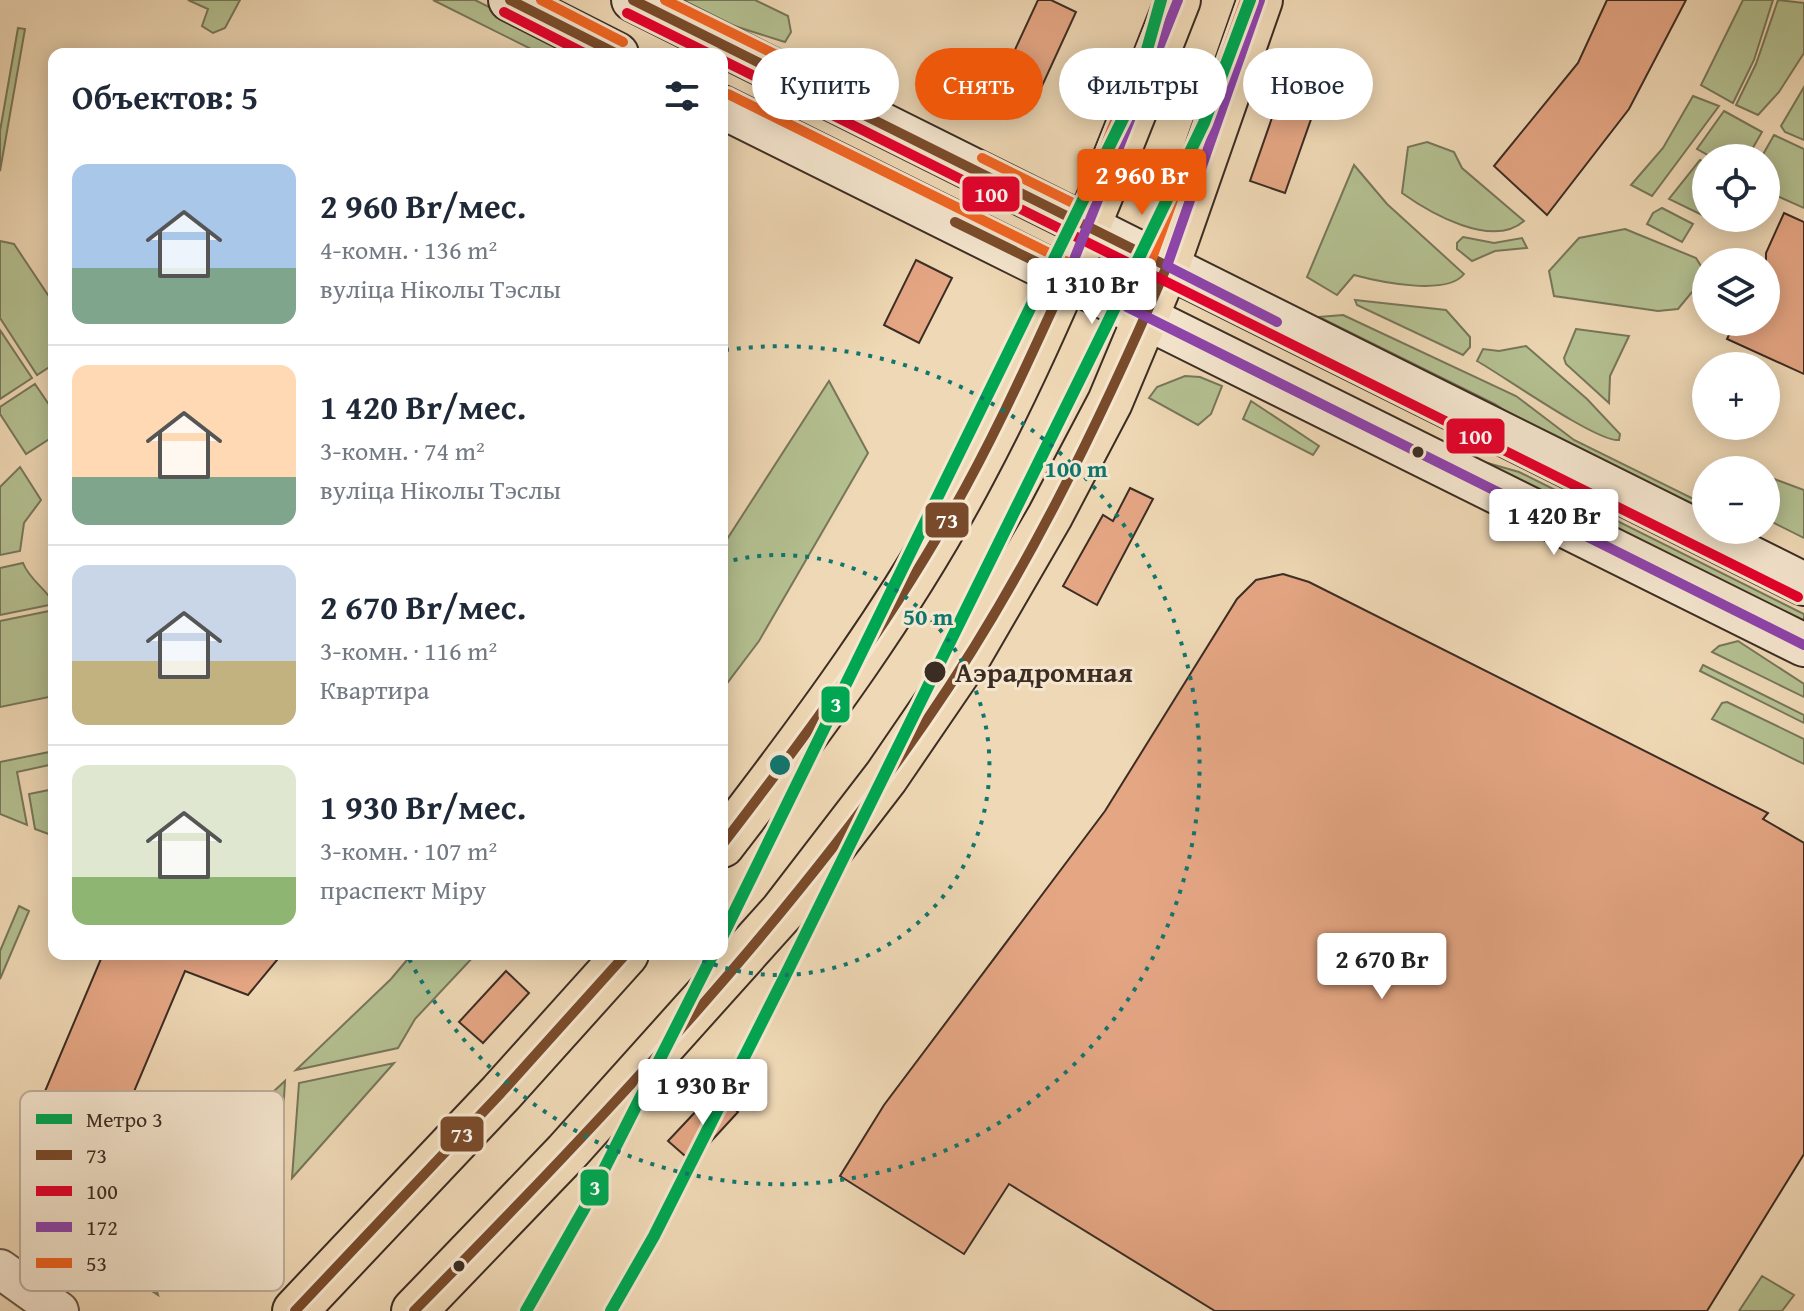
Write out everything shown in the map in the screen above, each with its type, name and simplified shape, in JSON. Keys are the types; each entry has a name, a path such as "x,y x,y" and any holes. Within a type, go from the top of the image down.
{"main road":[{"path":"510,0 605,48"},
{"path":"633,0 1804,584"},
{"path":"728,837 814,725 895,606 973,474 1067,277 1178,0"},
{"path":"414,1311 566,1153 783,911 886,777 970,654 1050,516 1110,402 1167,266 1260,0"},
{"path":"728,110 1804,645"},
{"path":"295,1311 501,1093 621,960"}],"street":[{"path":"0,1269 20,1283"},
{"path":"31,1291 59,1311"}],"green space":[{"path":"188,0 240,0 225,28 213,33 202,26 208,9"},
{"path":"433,0 475,0 571,48 529,48"},
{"path":"670,0 755,0 788,16 791,32 785,42 703,16"},
{"path":"1743,0 1773,0 1754,60 1733,103 1701,85"},
{"path":"1778,0 1804,3 1804,53 1779,92 1758,115 1736,105 1756,64"},
{"path":"18,28 25,29 0,171 0,131"},
{"path":"1804,87 1804,140 1785,132 1781,126"},
{"path":"1693,96 1719,106 1652,196 1631,185 1663,148"},
{"path":"1724,111 1762,132 1755,144 1701,144"},
{"path":"1774,135 1804,149 1804,208 1780,197 1780,144 1769,144"},
{"path":"1427,142 1454,152 1462,168 1524,221 1511,229 1479,230 1444,218 1402,193 1408,147"},
{"path":"1354,165 1387,204 1464,274 1455,281 1429,286 1396,284 1354,275 1337,295 1307,277"},
{"path":"1692,170 1692,210 1669,199"},
{"path":"1662,208 1692,223 1682,242 1647,224 1653,213"},
{"path":"1625,229 1692,256 1692,292 1678,309 1658,311 1554,296 1549,271 1579,238"},
{"path":"1463,237 1494,243 1522,238 1527,248 1495,251 1472,261 1457,249 1457,243"},
{"path":"0,241 14,244 48,295 48,368 37,375 0,318"},
{"path":"1355,300 1446,310 1470,337 1470,347 1463,355 1357,305"},
{"path":"1343,315 1516,396 1574,440 1692,498 1692,515 1565,451 1495,404 1319,317"},
{"path":"1576,329 1629,336 1610,376 1609,403 1566,364 1564,358"},
{"path":"0,330 32,378 0,399"},
{"path":"1526,346 1587,399 1620,434 1619,440 1591,431 1571,420 1477,361 1483,349 1499,351"},
{"path":"1185,376 1200,377 1222,386 1211,414 1198,425 1149,398 1157,387"},
{"path":"829,381 868,453 759,641 728,682 728,538"},
{"path":"35,384 48,403 48,440 26,454 0,414 0,407"},
{"path":"1251,401 1319,446 1313,455 1243,419"},
{"path":"1449,452 1519,472 1804,614 1804,632"},
{"path":"20,467 41,500 24,523 20,551 0,555 0,487"},
{"path":"1780,481 1804,490 1804,538 1780,526"},
{"path":"23,563 48,595 48,605 0,615 0,568"},
{"path":"48,611 48,697 0,707 0,621"},
{"path":"1738,641 1804,684 1804,697 1712,652 1719,646"},
{"path":"1703,665 1804,715 1804,723 1700,671"},
{"path":"1727,702 1804,739 1804,764 1712,719 1722,703"},
{"path":"48,752 48,765 17,772 27,825 0,814 0,762"},
{"path":"48,790 48,834 35,829 29,794"},
{"path":"19,906 29,911 0,979 0,951"},
{"path":"407,960 470,960 415,1019 398,1048 296,1070"},
{"path":"394,1063 292,1178 299,1083"},
{"path":"285,1081 284,1098 284,1091 274,1091"},
{"path":"1762,1276 1794,1295 1782,1311 1739,1311"}],"building":[{"path":"1038,0 1051,0 1076,12 1043,84 1043,48 1016,48"},
{"path":"1607,0 1686,0 1629,109 1547,215 1494,166 1578,63"},
{"path":"1271,120 1311,120 1285,193 1250,181"},
{"path":"1784,213 1804,222 1804,374 1780,363 1780,352 1756,352 1727,339 1728,336 1780,336 1780,248 1768,248 1775,232 1780,232"},
{"path":"916,260 952,278 919,343 884,325"},
{"path":"1130,488 1153,499 1097,605 1063,586 1103,515 1113,521"},
{"path":"1283,574 1309,582 1768,813 1763,819 1804,843 1804,1154 1707,1311 1215,1311 1009,1184 964,1254 840,1176 884,1105 1105,811 1237,599 1256,580"},
{"path":"100,960 277,960 248,995 185,971 134,1091 45,1091"},
{"path":"506,971 529,993 483,1043 459,1022"},
{"path":"715,1091 738,1112 692,1162 668,1141"}],"metro line":[{"name":"3","path":"728,925 1134,96 1161,0"},
{"name":"3","path":"611,1311 654,1236 784,978 1106,326 1204,123 1250,0"},
{"name":"3","path":"526,1311 584,1209 710,960"}],"transit line":[{"name":"73","path":"510,0 605,48"},
{"name":"53","path":"541,0 623,42"},
{"name":"73","path":"414,1311 617,1100 683,1026 748,952 870,799 962,667 1027,556 1087,442 1167,266 633,0"},
{"name":"53","path":"665,0 762,48"},
{"name":"53","path":"982,158 1081,207 1163,0"},
{"name":"172","path":"1178,0 1067,277 1804,645"},
{"name":"53","path":"728,94 1138,297 1245,0"},
{"name":"172","path":"1260,0 1167,266 1277,322"},
{"name":"100","path":"504,12 574,48"},
{"name":"100","path":"627,13 698,48"},
{"name":"100","path":"728,63 1798,597"},
{"name":"73","path":"728,837 840,687 921,564 994,432 1067,277 955,222"},
{"name":"73","path":"295,1311 501,1093 621,960"}],"place":[{"name":"Аэрадромная","path":"935,672"}]}
